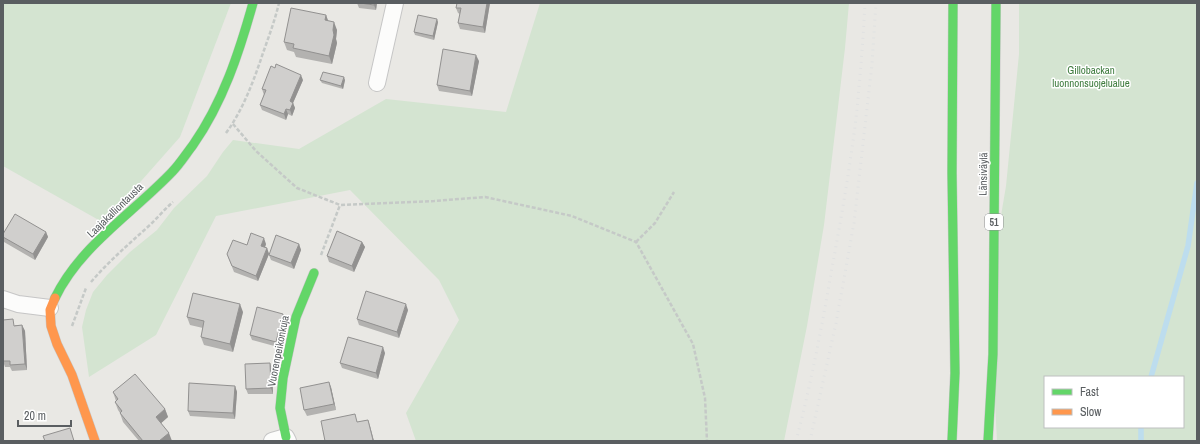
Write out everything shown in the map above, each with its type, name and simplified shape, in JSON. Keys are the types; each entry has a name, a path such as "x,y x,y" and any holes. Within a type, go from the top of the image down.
{"main road":[{"name":"Laajakalliontausta","path":"50,308 63,283 79,262 172,172 191,148 211,118 227,85 242,42 253,3"},
{"path":"952,441 955,373 952,174 953,3"},
{"name":"Länsiväylä","path":"988,441 993,354 996,3"},
{"name":"Vuorenpeikonkuja","path":"282,440 280,408 283,378 296,317 314,273"},
{"path":"50,308 50,321 82,402 95,441"}],"street":[{"path":"377,83 395,3"},
{"path":"3,299 18,304 50,308"}],"path":[{"path":"233,124 256,152 297,188 340,205 434,201 485,196 572,216 636,242 692,344 705,398 707,441"},
{"path":"636,242 655,223 674,192"},
{"path":"314,273 340,205"}],"green space":[{"path":"3,3 231,3 180,137 104,223 3,166"},
{"path":"540,3 849,3 824,225 807,326 784,441 416,441 406,413 459,320 439,280 350,190 216,216 156,335 89,377 82,327 86,310 93,292 107,275 130,252 157,230 174,208 207,176 233,140 299,149 386,99 506,112"},
{"name":"Gillobackan luonnonsuojelualue","path":"1019,3 1197,3 1197,441 997,441 989,287 1006,186 1019,54"}],"building":[{"path":"360,3 374,3 374,5"},
{"path":"457,3 487,3 483,27 458,23 461,8 456,8"},
{"path":"291,8 326,15 325,20 334,22 334,35 329,56 293,48 294,44 284,42"},
{"path":"418,15 437,19 433,36 414,32"},
{"path":"443,49 476,55 470,91 437,85"},
{"path":"276,64 301,75 290,101 293,103 290,110 286,109 284,114 260,105 266,90 262,89 271,66 275,68"},
{"path":"323,72 344,77 341,86 320,80"},
{"path":"15,214 46,232 33,254 3,237 3,234"},
{"path":"337,231 362,242 352,266 327,256"},
{"path":"251,233 264,238 261,246 267,248 256,276 232,266 227,254 233,240 247,245"},
{"path":"276,235 299,244 291,263 269,255"},
{"path":"366,291 406,304 397,332 357,319"},
{"path":"193,293 240,304 230,344 201,337 204,321 187,317"},
{"path":"257,307 283,314 276,342 250,335"},
{"path":"13,319 14,326 22,325 25,364 10,365 10,361 3,361 3,320"},
{"path":"348,337 383,347 376,373 340,363"},
{"path":"270,363 271,388 246,389 245,364"},
{"path":"135,374 165,409 156,417 169,433 159,441 143,441 120,413 122,411 115,402 118,399 113,392"},
{"path":"329,382 334,404 304,410 300,388"},
{"path":"189,383 235,386 233,413 188,411"},
{"path":"355,414 357,422 368,420 373,440 325,441 321,421"},
{"path":"70,428 74,441 45,441 43,436"}],"waterway":[{"path":"1151,376 1188,246 1197,183"},
{"path":"1141,428 1141,441"}],"railway":[{"path":"796,441 807,398 820,333 839,231 854,137 865,3"},
{"path":"810,441 836,323 854,223 872,64 876,3"}],"traffic: fast":[{"path":"55,298 78,262 108,231 172,172 204,129 229,77 253,3"},
{"path":"952,441 955,373 952,173 953,3"},
{"path":"988,441 993,354 996,3"},
{"path":"286,437 280,408 283,378 296,317 314,273"}],"traffic: slow":[{"path":"55,298 50,310 51,326 57,344 72,375 95,441"}]}
